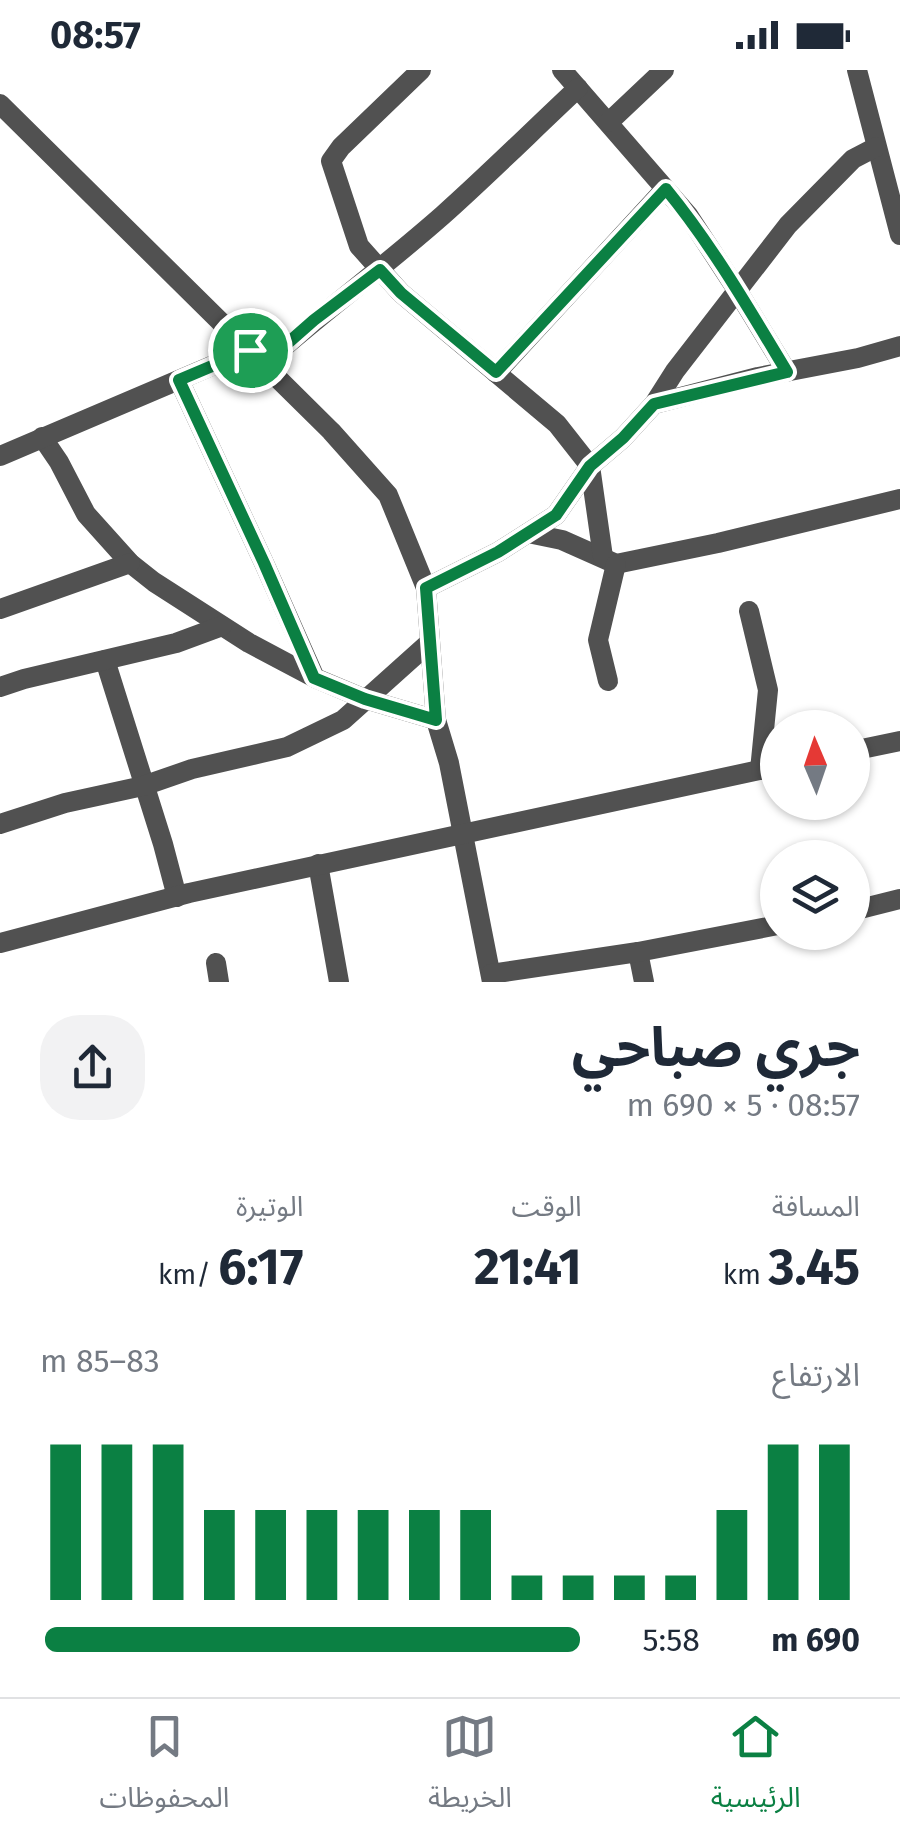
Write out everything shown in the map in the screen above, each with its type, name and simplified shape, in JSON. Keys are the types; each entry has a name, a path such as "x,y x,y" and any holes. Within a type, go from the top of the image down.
{"street":[{"path":"421,70 331,161 359,246 401,293 557,424 590,466 596,522 610,560 598,640 608,681"},
{"path":"562,70 688,215 787,372"},
{"path":"609,122 664,70"},
{"path":"857,70 900,235"},
{"path":"0,456 179,380 257,357 380,270 578,88"},
{"path":"0,104 331,431 388,495 426,588 436,720 491,978 760,929"},
{"path":"426,588 498,552 556,515 590,466 654,404 788,225 852,160 876,148"},
{"path":"496,372 666,189"},
{"path":"654,404 900,346"},
{"path":"179,380 314,678"},
{"path":"42,438 86,514 130,563 154,582 249,643 314,678 365,699 436,720"},
{"path":"528,533 562,540 610,560 718,543 900,499"},
{"path":"0,609 130,563"},
{"path":"749,611 768,690 768,710"},
{"path":"0,688 176,644 222,626"},
{"path":"0,824 65,802 143,786 287,747 344,720 430,642"},
{"path":"105,660 177,897"},
{"path":"870,747 900,741"},
{"path":"0,942 318,864 760,770"},
{"path":"318,864 339,982"},
{"path":"870,906 900,899"},
{"path":"638,952 644,982"}],"route":[{"path":"666,189 688,215 787,372 654,404 590,466 556,515 498,552 426,588 436,720 365,699 314,678 179,380 250,350 264,364 380,270 401,293 496,372 666,189"}]}
